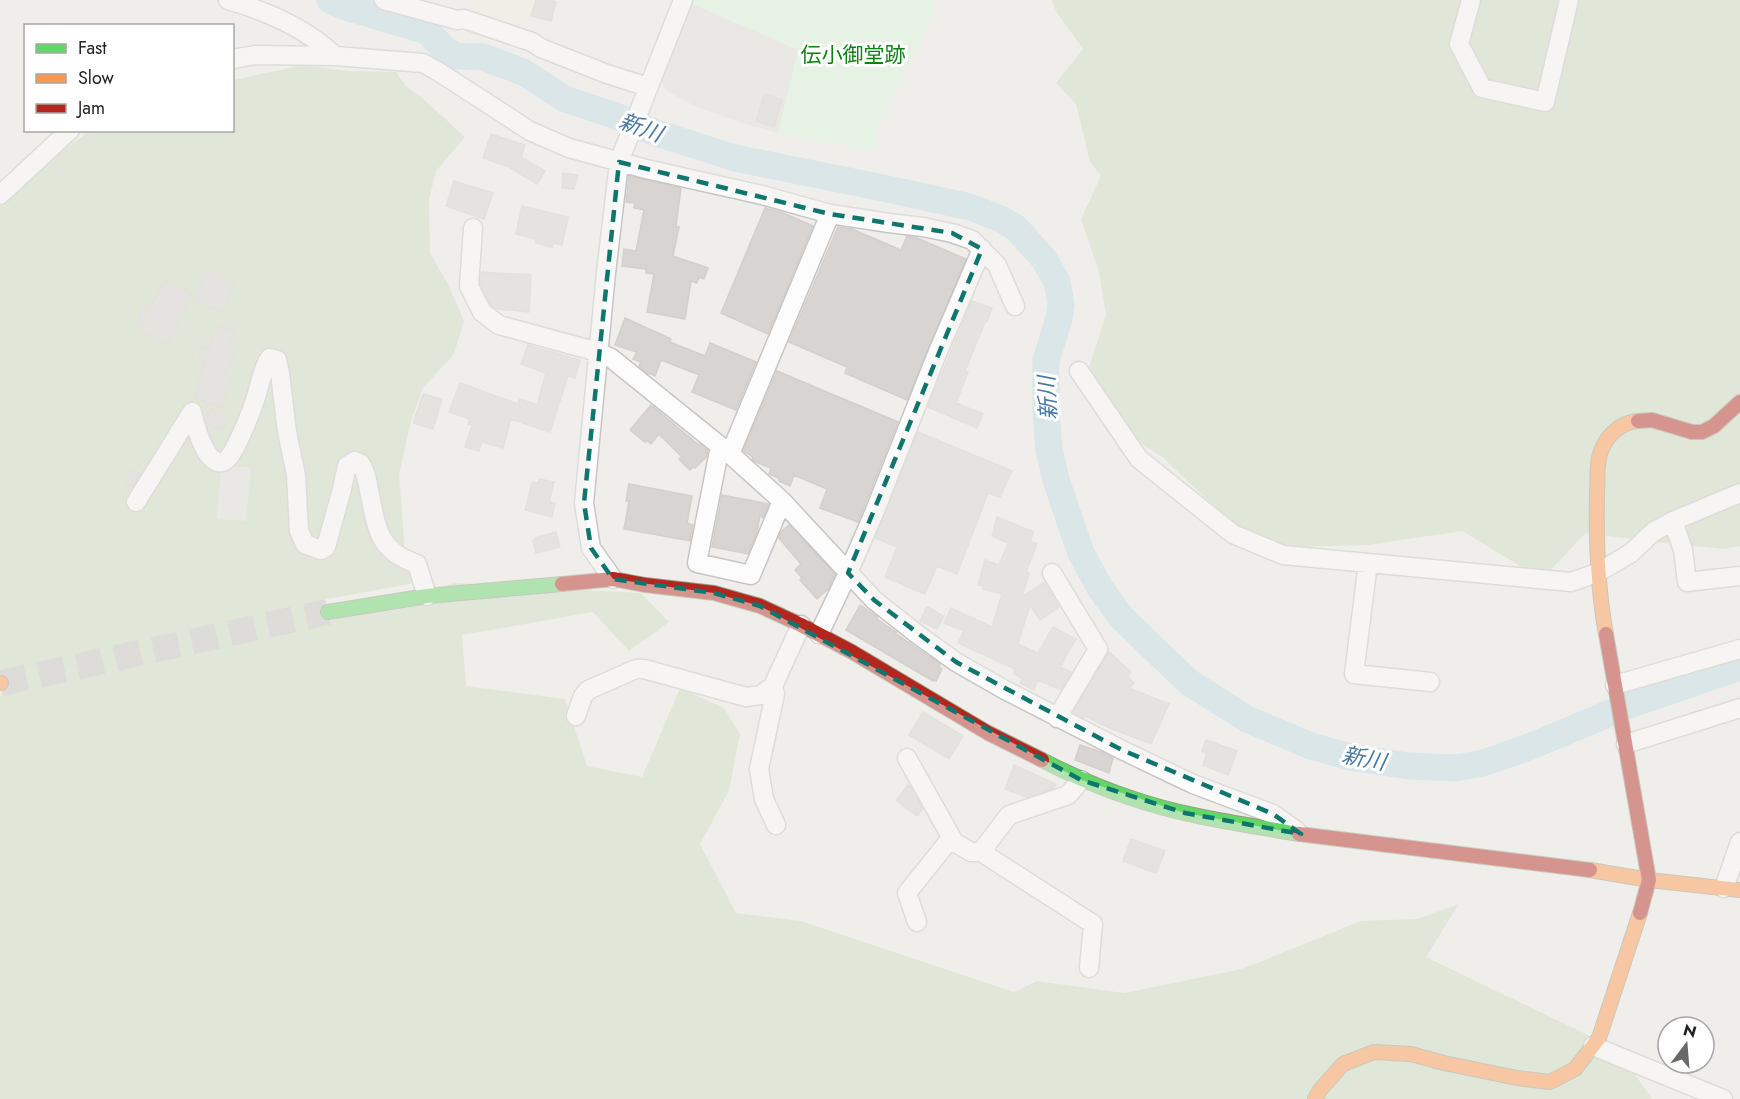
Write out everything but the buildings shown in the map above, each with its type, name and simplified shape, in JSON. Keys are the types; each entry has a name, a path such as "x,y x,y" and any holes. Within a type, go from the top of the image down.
{"street":[{"path":"228,0 249,6 295,27 321,43 335,56"},
{"path":"384,0 457,20 464,19 532,42 541,48 647,91"},
{"path":"613,579 591,548 584,503 619,162 683,0"},
{"path":"1471,0 1459,44 1482,88 1545,102 1569,0"},
{"path":"234,59 256,55 335,56 423,63 530,131 569,148 830,214 923,227 972,240 997,266 1015,306"},
{"path":"0,195 68,132"},
{"path":"782,501 752,574 697,563 725,450 830,214"},
{"path":"473,228 469,286 482,312 499,325 598,352 611,358 725,450 782,501 874,600 917,634 956,662 1057,718 1193,784 1273,814 1301,834"},
{"path":"819,634 874,513 937,354 982,249"},
{"path":"136,502 192,412 197,430 209,456 219,462 225,462 228,459 254,404 267,362 270,358 274,358 277,360 280,373 296,475 299,531 305,544 321,550 326,547 347,466 355,461 360,463 366,474 378,533 393,551 417,564 427,596"},
{"path":"1079,371 1139,459 1233,534 1283,555 1571,582 1597,573 1631,554 1653,532 1673,521 1740,493"},
{"path":"1315,1099 1343,1064 1374,1052 1411,1053 1444,1063 1517,1078 1550,1082 1575,1069 1599,1038 1649,880 1597,573 1598,465 1601,450 1616,428 1633,421 1652,420 1692,432 1702,432 1714,426 1740,402"},
{"path":"1673,521 1683,550 1687,582 1740,576"},
{"path":"1368,563 1354,674 1430,682"},
{"path":"1052,573 1098,649 1057,718"},
{"path":"328,612 427,596 613,579 714,593 760,606 819,634 988,733 1081,780 1133,799 1185,813 1301,834 1732,889 1740,842"},
{"path":"576,716 583,696 588,690 636,669 644,669 746,697 761,695 773,686 801,625"},
{"path":"1616,687 1740,649"},
{"path":"773,686 775,694 759,769 764,799 776,825"},
{"path":"1625,741 1740,708"},
{"path":"908,758 954,842 971,852 981,852 1092,924 1089,968"},
{"path":"981,852 1009,815 1068,795 1081,780"},
{"path":"917,922 907,893 951,838"},
{"path":"1593,1046 1723,1099"}],"highlighted area":[{"path":"619,162 830,214 952,233 982,249 848,573 874,600 956,662 1122,750 1273,814 1301,834 1185,813 1081,780 760,606 714,593 613,579 591,548 584,503"}],"green space":[{"path":"473,0 525,0 533,4 525,26 468,8 468,4"},
{"name":"伝小御堂跡","path":"689,0 937,0 924,37 881,119 875,150 778,133 798,50 688,2"},
{"path":"1051,0 1740,0 1740,546 1724,549 1586,533 1542,579 1462,531 1368,545 1259,548 1161,456 1116,428 1084,382 1106,315 1099,272 1081,219 1101,176 1090,162 1076,104 1056,83 1083,49 1057,13"},
{"path":"299,66 349,71 396,72 406,86 465,137 436,171 429,200 430,253 447,282 464,321 454,354 423,388 411,421 399,475 405,551 415,583 322,600 330,621 455,583 641,593 669,622 629,651 593,612 462,635 466,686 565,699 587,766 642,777 680,688 724,708 740,734 729,791 700,844 736,913 801,921 1014,992 1037,981 1124,993 1242,969 1361,921 1417,919 1459,904 1426,957 1617,1049 1652,1099 0,1099 0,696 2,692 0,672 0,204 86,132 234,132 234,80"}],"shaded area":[{"path":"688,2 798,50 778,133 695,106 665,90 659,74"},
{"path":"221,467 251,467 246,521 217,519"}],"waterway":[{"name":"新川","path":"330,0 427,31 446,51 456,56 483,57 523,72 565,99 613,115 656,133 735,158 970,207 1001,219 1016,228 1044,259 1057,282 1061,304 1046,361 1049,450 1057,483 1081,553 1100,588 1121,617 1190,683 1247,719 1311,746 1350,757 1409,766 1456,768 1483,763 1524,749 1632,704 1740,667"}],"tunnel":[{"path":"1,683 328,612"}],"traffic: fast":[{"path":"328,612 427,596 562,584"},
{"path":"1042,760 1097,786 1152,805 1299,834"}],"traffic: slow":[{"path":"1606,634 1598,563 1598,461 1611,435 1620,427 1638,421"},
{"path":"1590,870 1649,880 1740,890"},
{"path":"1315,1099 1343,1064 1374,1052 1411,1054 1517,1078 1550,1082 1575,1069 1599,1038 1640,913"}],"traffic: jam":[{"path":"1638,421 1652,420 1692,432 1702,432 1714,426 1740,402"},
{"path":"562,584 613,579 714,593 760,606 852,652 988,733 1042,760"},
{"path":"1606,634 1649,880 1640,913"},
{"path":"1299,834 1590,870"}]}
